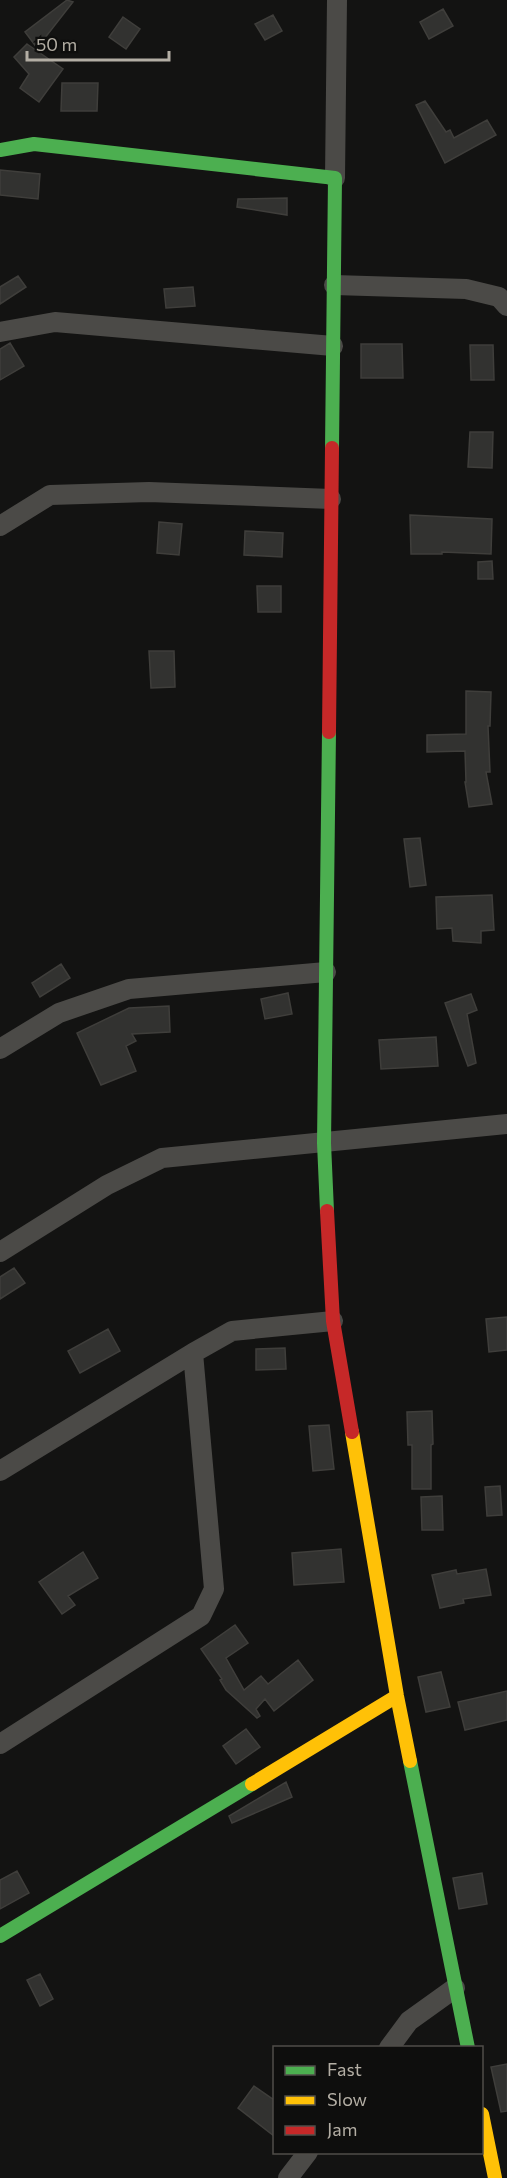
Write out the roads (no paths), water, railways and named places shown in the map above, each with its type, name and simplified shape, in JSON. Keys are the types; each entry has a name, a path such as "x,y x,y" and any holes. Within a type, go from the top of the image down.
{"street":[{"path":"337,0 324,1143 333,1321 397,1696 468,2046"},
{"path":"0,150 34,144 335,178"},
{"path":"334,285 466,289 499,297 507,306"},
{"path":"0,332 55,322 333,346"},
{"path":"0,526 50,495 148,492 332,499"},
{"path":"0,1049 59,1013 129,989 326,972"},
{"path":"0,1252 107,1185 162,1158 507,1124"},
{"path":"0,1471 232,1331 333,1321"},
{"path":"0,1744 201,1616 214,1589 193,1353"},
{"path":"0,1936 397,1696"},
{"path":"390,2046 409,2021 455,1988"},
{"path":"483,2119 495,2178"},
{"path":"288,2178 306,2154"}]}
